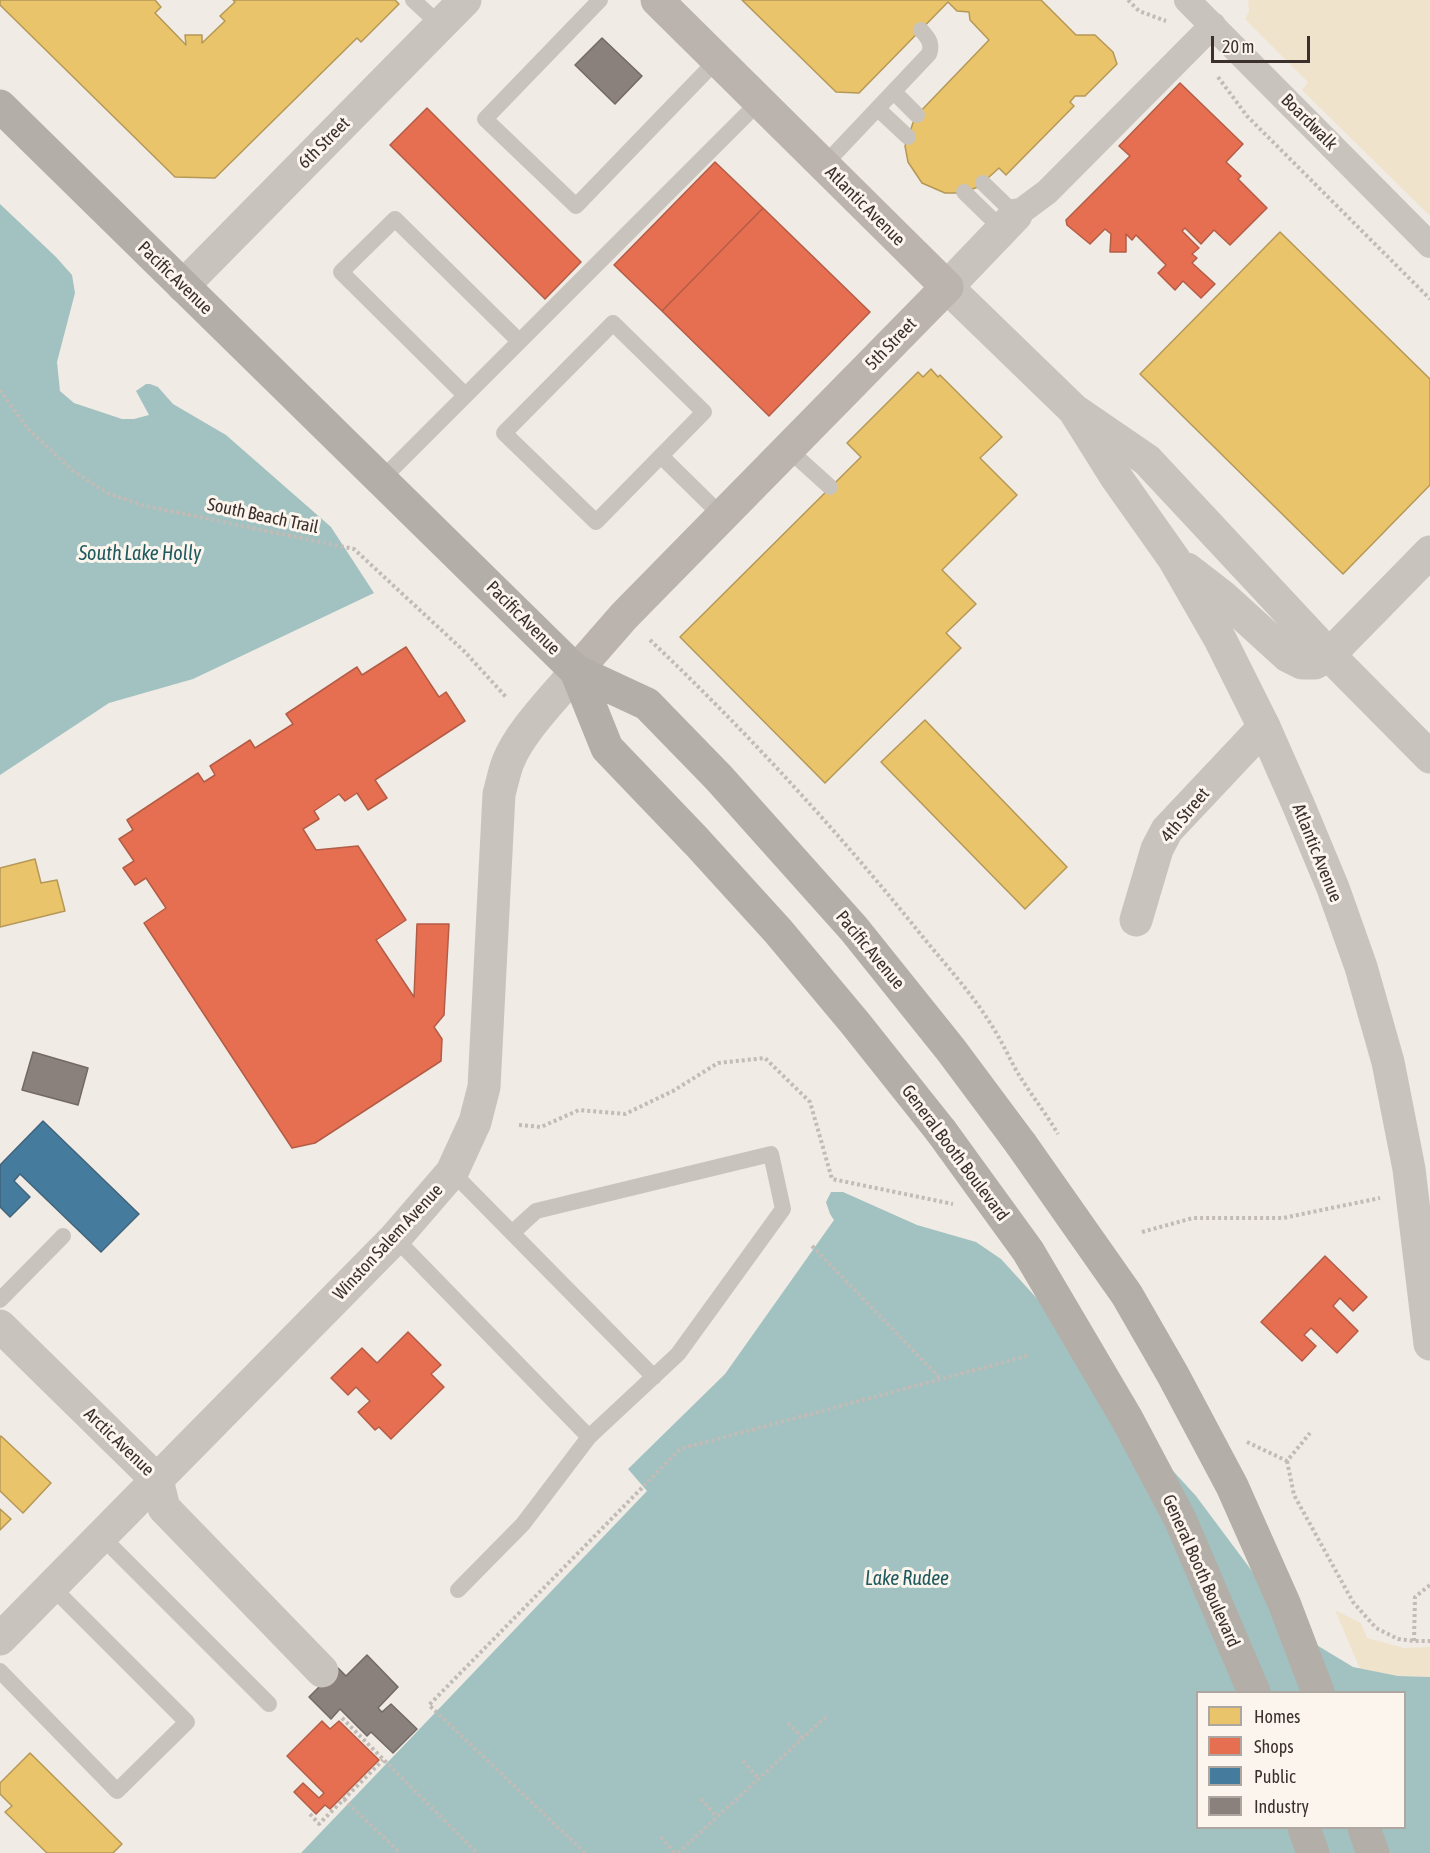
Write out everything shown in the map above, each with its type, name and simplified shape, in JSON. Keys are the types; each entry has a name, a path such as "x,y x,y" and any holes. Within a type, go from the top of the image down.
{"highway":[{"name":"Pacific Avenue","path":"0,106 576,671 647,704 719,778 860,936 951,1050 1128,1295 1232,1486 1284,1603 1318,1691"},
{"name":"General Booth Boulevard","path":"576,671 607,748 778,931 941,1131 1028,1251 1127,1419 1180,1519 1254,1691"},
{"path":"1305,1829 1313,1853"},
{"path":"1365,1829 1373,1853"}],"main road":[{"name":"Atlantic Avenue","path":"657,0 947,287"},
{"name":"5th Street","path":"576,671 624,616 947,287"}],"street":[{"name":"6th Street","path":"183,286 465,0"},
{"name":"Boardwalk","path":"1187,0 1430,245"},
{"name":"5th Street","path":"947,287 1009,222 1047,192 1213,25"},
{"name":"Atlantic Avenue","path":"947,287 1074,411 1147,460 1329,655 1430,758"},
{"name":"Atlantic Avenue","path":"1074,411 1116,477 1174,559 1220,639 1264,727 1328,878 1361,967 1388,1062 1406,1149 1429,1328"},
{"path":"1174,559 1222,597 1288,656 1302,663 1315,663 1329,655 1430,552"},
{"name":"Winston Salem Avenue","path":"0,1639 395,1238 452,1172 475,1122 484,1087 499,794 508,762 516,747 576,671"},
{"name":"4th Street","path":"1136,920 1157,849 1167,830 1264,727"},
{"name":"Arctic Avenue","path":"0,1326 157,1480 164,1508 322,1671"}],"lane":[{"path":"413,0 440,25"},
{"path":"600,0 485,119 576,206 717,60"},
{"path":"824,165 929,54 932,47 930,41 921,30"},
{"path":"894,92 917,115"},
{"path":"382,479 759,102"},
{"path":"878,109 908,137"},
{"path":"983,183 1009,222"},
{"path":"964,192 1009,222"},
{"path":"465,395 341,272 395,219 519,341"},
{"path":"613,323 704,412 661,456 596,522 504,433 613,323"},
{"path":"788,449 830,488"},
{"path":"661,456 722,516"},
{"path":"458,1590 523,1524 589,1437 678,1354 783,1209 771,1154 536,1212 512,1233"},
{"path":"452,1172 654,1377"},
{"path":"0,1300 63,1236"},
{"path":"395,1238 589,1437"},
{"path":"101,1536 269,1704"},
{"path":"0,1671 117,1791 187,1722 52,1587"}],"path":[{"path":"1128,0 1139,11 1167,22 1221,80 1247,116 1430,299"},
{"name":"South Beach Trail","path":"0,390 27,428 72,470 107,493 141,505 354,549 465,652 506,697"},
{"path":"650,640 721,708 843,842 898,907 993,1026 1017,1071 1058,1135"},
{"path":"519,1125 541,1127 579,1110 625,1114 673,1091 718,1063 765,1058 810,1102 832,1179 959,1205"},
{"path":"1142,1232 1193,1218 1283,1218 1412,1191"},
{"path":"812,1246 941,1379"},
{"path":"585,1853 429,1705 680,1449 1027,1356"},
{"path":"1287,1461 1294,1495 1353,1602 1376,1628 1398,1639 1430,1641"},
{"path":"1414,1641 1415,1597 1430,1586"},
{"path":"662,1838 677,1853 828,1715"},
{"path":"342,1718 477,1853"},
{"path":"788,1723 803,1738"},
{"path":"310,1815 319,1824 383,1760"},
{"path":"743,1761 759,1779"},
{"path":"344,1799 399,1852"},
{"path":"701,1799 717,1817"}],"sand":[{"path":"1248,0 1430,0 1430,216 1302,90 1308,82 1245,19 1249,12"},
{"path":"1335,1610 1361,1623 1367,1638 1404,1648 1430,1647 1430,1677 1398,1676 1360,1669"}],"water":[{"name":"South Lake Holly","path":"0,204 72,275 75,293 57,362 60,391 74,403 122,419 134,419 149,415 136,391 146,384 158,387 173,404 226,435 331,527 374,593 193,679 109,703 0,775"},
{"name":"Lake Rudee","path":"831,1192 843,1192 917,1225 976,1242 1001,1259 1042,1304 1142,1437 1196,1496 1287,1618 1315,1644 1353,1667 1398,1676 1430,1677 1430,1853 301,1853 647,1491 628,1469 725,1374 834,1220 826,1202"}],"building: Homes":[{"path":"0,0 155,0 161,7 155,13 186,45 185,35 202,35 202,43 225,21 220,16 235,2 233,0 395,0 399,4 361,42 357,38 215,178 175,177 0,5"},
{"path":"742,0 1041,0 1076,35 1095,35 1113,52 1117,64 1085,96 1075,96 1070,102 1074,106 1006,175 999,168 978,187 962,193 945,193 922,183 908,162 905,146 915,117 989,40 970,20 969,12 957,11 948,2 859,93 836,92"},
{"path":"1280,232 1430,379 1430,485 1343,574 1140,374"},
{"path":"931,369 938,377 940,375 1002,437 980,458 1017,495 942,570 976,604 946,633 961,648 825,783 680,637 861,457 847,443 918,372 923,377"},
{"path":"925,720 1067,867 1025,909 881,762"},
{"path":"35,859 41,883 57,880 65,911 0,927 0,868"},
{"path":"1,1436 51,1483 23,1513 0,1491"},
{"path":"0,1509 11,1519 0,1530"},
{"path":"30,1753 122,1844 113,1853 47,1853 5,1812 12,1806 0,1794 0,1783"}],"building: Shops":[{"path":"1180,83 1243,144 1226,162 1241,176 1238,179 1267,208 1230,245 1214,230 1201,244 1185,228 1182,231 1199,248 1192,254 1197,258 1192,263 1215,284 1201,298 1183,281 1175,290 1158,273 1166,265 1136,235 1132,240 1126,234 1126,252 1110,252 1111,234 1105,229 1090,244 1067,225 1066,220 1130,156 1119,146"},
{"path":"427,108 581,262 545,299 390,145"},
{"path":"715,162 763,208 662,311 614,265"},
{"path":"763,208 870,312 769,416 662,311"},
{"path":"406,647 439,697 446,692 465,721 375,780 387,798 368,810 357,793 345,801 339,794 314,811 319,819 303,829 316,850 358,846 406,920 376,940 414,997 417,924 449,924 444,1015 434,1027 442,1039 441,1061 315,1143 292,1148 144,923 166,908 146,878 135,885 123,868 134,861 119,839 133,830 127,820 198,773 204,782 215,775 210,766 250,740 255,748 293,724 286,714 357,667 362,675"},
{"path":"1325,1256 1367,1297 1353,1311 1340,1298 1333,1306 1358,1331 1337,1353 1311,1328 1304,1335 1316,1346 1302,1361 1261,1322"},
{"path":"408,1332 441,1365 431,1374 444,1387 391,1439 379,1427 375,1430 358,1412 370,1401 356,1387 348,1395 331,1378 362,1348 377,1363"},
{"path":"322,1721 330,1729 339,1721 379,1760 330,1809 325,1805 316,1814 294,1792 303,1783 319,1798 324,1793 287,1756"}],"building: Public":[{"path":"43,1121 139,1214 101,1252 20,1174 14,1181 30,1197 10,1217 0,1207 0,1165"}],"building: Industry":[{"path":"602,38 642,76 615,104 575,65"},
{"path":"33,1052 88,1068 78,1105 22,1090"},
{"path":"367,1655 398,1687 378,1708 382,1712 391,1704 417,1729 393,1753 371,1732 367,1736 340,1709 331,1719 309,1697 338,1668 346,1676"}]}
